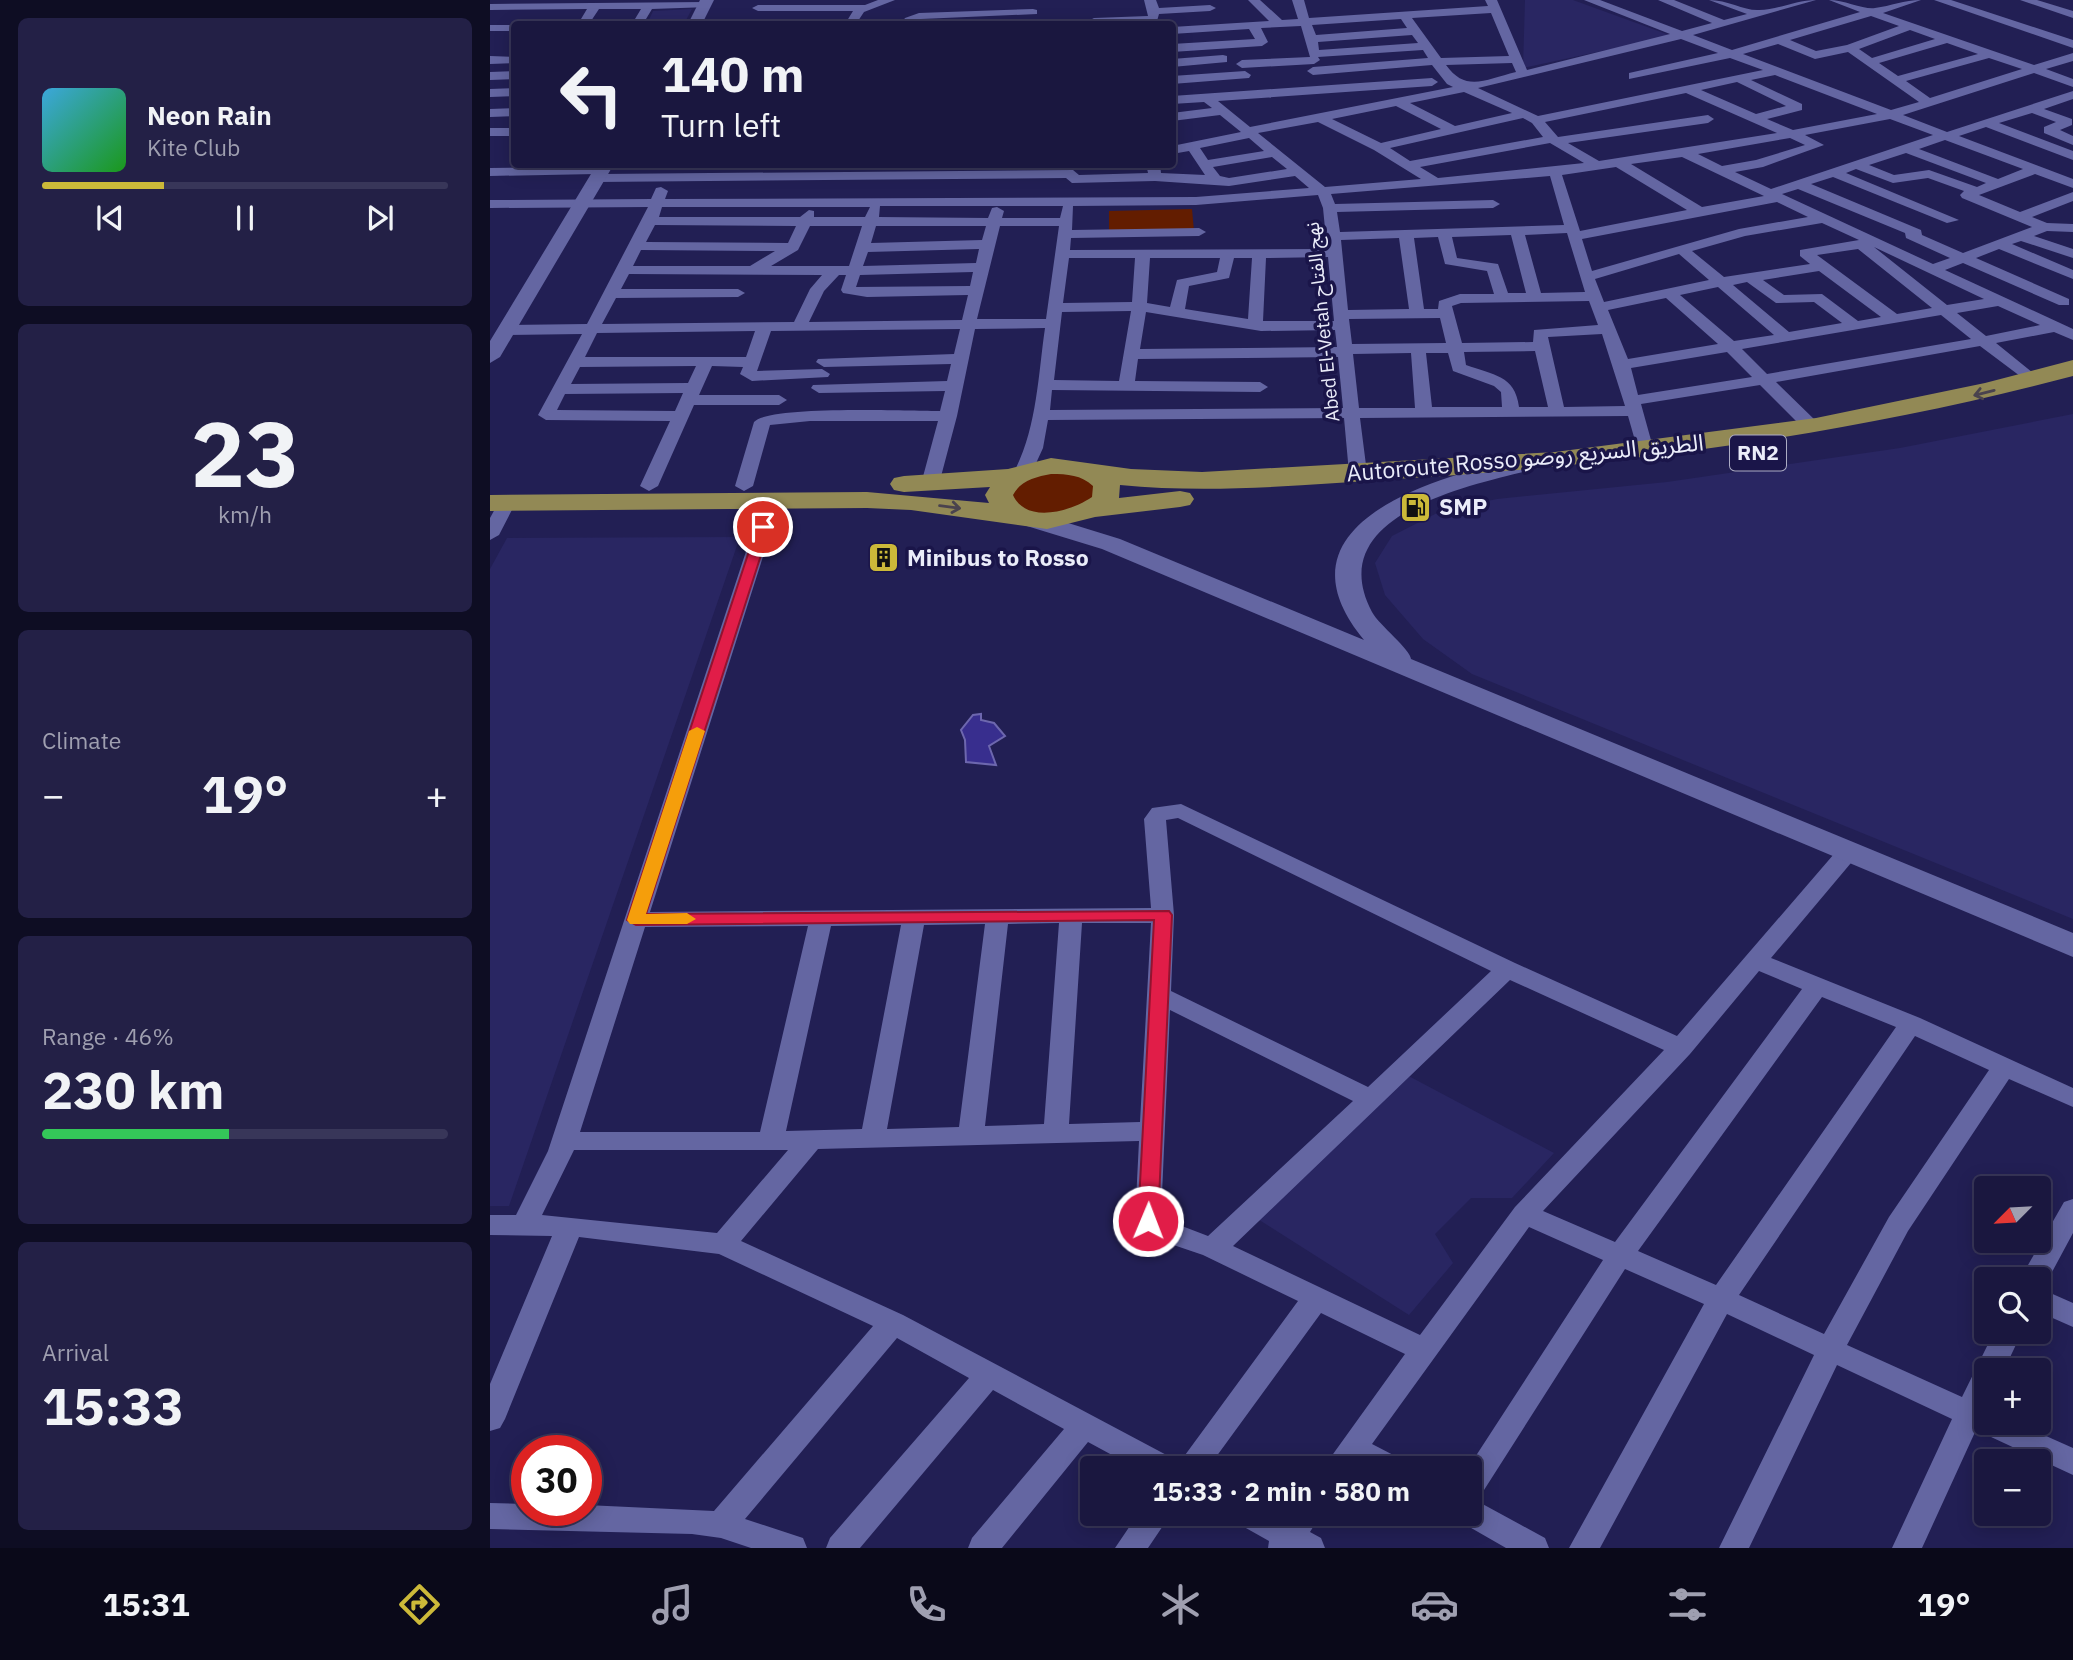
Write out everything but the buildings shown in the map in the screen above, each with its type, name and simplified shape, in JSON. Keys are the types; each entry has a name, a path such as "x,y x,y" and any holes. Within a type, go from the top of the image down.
{"highway":[{"name":"Autoroute Rosso الطريق السريع روصو","path":"1024,466 1061,466 1095,474 1184,482 1534,462 1646,451 1811,426 1954,400 2073,368"},
{"name":"Autoroute Rosso الطريق السريع روصو","path":"1022,517 1062,520 1094,510 1156,500 1439,487 1656,467 1765,452 1931,423 2073,390"},
{"path":"496,498 649,486 930,484 1024,466"},
{"path":"1022,517 1006,508 1000,499 1003,485 1024,466"},
{"path":"1094,510 1105,500 1108,491 1105,482 1095,474"},
{"path":"496,498 911,502 1022,517"}],"main road":[{"path":"1422,674 1389,650 1365,622 1352,596 1348,563 1357,541 1369,527 1405,503 1439,487 1485,472 1534,462"},
{"path":"1094,510 1092,528 1111,544"},
{"path":"1022,517 1111,544 2073,946"}],"street":[{"path":"850,21 860,10 889,0"},
{"path":"949,14 951,0"},
{"path":"1254,0 1286,7 1303,22 1313,39 1318,90"},
{"path":"1590,0 2073,184"},
{"path":"1664,0 1723,24"},
{"path":"1715,0 1758,15"},
{"path":"1773,0 1790,6"},
{"path":"1176,149 1396,101 1456,84 1522,73 1682,36 1810,0"},
{"path":"1835,0 2073,83"},
{"path":"1623,71 1730,54 1915,0"},
{"path":"1940,0 2073,44"},
{"path":"2026,0 2070,14"},
{"path":"1414,2 1421,13"},
{"path":"490,7 509,3 580,3 594,6 706,3 697,21"},
{"path":"1176,31 1421,13 1495,3 1522,73"},
{"path":"751,21 760,4 871,7 919,16 1033,12"},
{"path":"1094,19 1153,19 1152,5 1208,4 1221,28"},
{"path":"586,21 594,6"},
{"path":"1279,23 1286,7"},
{"path":"1403,14 1434,62 1456,84 1537,120 1775,71"},
{"path":"2020,26 2070,14"},
{"path":"908,21 919,16"},
{"path":"1176,48 1262,41 1253,25"},
{"path":"1780,40 1815,55 1850,48 1910,26"},
{"path":"490,28 511,28"},
{"path":"1313,39 1415,31"},
{"path":"1870,62 1947,39"},
{"path":"490,55 496,43"},
{"path":"1236,44 1254,94"},
{"path":"1314,62 1424,46"},
{"path":"1850,48 1929,103"},
{"path":"1896,80 1990,54"},
{"path":"1591,57 1754,118 1817,145 1758,164 1721,170"},
{"path":"490,204 1196,201 1547,173 1684,153 1891,115 2073,57"},
{"path":"1176,63 1242,66 1314,62 1516,59"},
{"path":"490,60 511,60"},
{"path":"1176,79 1242,66"},
{"path":"490,76 511,75"},
{"path":"1740,79 1798,107 1754,118"},
{"path":"1176,100 1456,84"},
{"path":"1318,90 1350,103 1347,112"},
{"path":"490,93 511,92"},
{"path":"1682,92 1729,145 1758,164 1965,258 2068,300"},
{"path":"1272,93 1379,147 1435,182"},
{"path":"1681,249 1686,231 1700,212 1775,195 1855,164 2073,94"},
{"name":"Abed El-Vetah نهج الفتاح","path":"1206,98 1324,192 1330,208 1358,473"},
{"path":"1396,101 1455,131"},
{"path":"2051,101 2073,109"},
{"path":"2031,108 2067,122 2049,130 2073,141"},
{"path":"1176,117 1223,111"},
{"path":"490,113 511,112"},
{"path":"1572,114 1600,135"},
{"path":"1379,147 1521,115"},
{"path":"1408,165 1507,147 1708,119"},
{"path":"1537,120 1554,140 1596,165"},
{"path":"1986,123 2073,156"},
{"path":"1629,131 1668,155"},
{"path":"492,136 511,133"},
{"path":"1192,146 1222,181"},
{"path":"1507,147 1547,173 1573,233 1587,277 1622,365 1646,451"},
{"path":"1908,149 1997,183"},
{"path":"1205,164 1273,153"},
{"path":"1684,153 1824,218 1873,244 2073,335"},
{"path":"1618,162 1700,212"},
{"path":"2073,162 1997,183 1967,197 2045,227 2073,228"},
{"path":"1855,164 1893,179 1929,174 1976,191"},
{"path":"490,172 530,168 602,171 1154,171 1247,187 1257,198"},
{"path":"670,170 650,221 596,327 546,415 687,401"},
{"path":"730,310 753,270 793,247 831,170"},
{"path":"490,357 580,203 602,171"},
{"path":"1222,181 1297,172"},
{"path":"1832,172 1952,220"},
{"path":"1024,466 1041,415 1073,173"},
{"path":"1488,178 1500,231"},
{"path":"1455,180 1458,204"},
{"path":"2020,217 2073,196"},
{"path":"1196,201 1201,254"},
{"path":"930,484 1000,203"},
{"path":"876,204 848,284 853,293 977,290"},
{"path":"1330,208 1493,204"},
{"path":"1894,319 1805,253 1873,244 1914,234 1989,206"},
{"path":"1587,277 1637,243 1686,231 1744,232 1824,218"},
{"path":"650,221 994,222 1065,228 1199,232"},
{"path":"1934,270 2045,227"},
{"path":"1517,230 1535,297"},
{"path":"1332,236 1517,230 1573,233 1681,249 1787,338"},
{"path":"1444,232 1450,261 1493,267 1502,297"},
{"path":"1406,234 1417,314"},
{"path":"2024,237 2065,254 2073,254"},
{"path":"862,248 989,244"},
{"path":"1873,244 1946,312 2032,380"},
{"path":"2001,245 2073,275"},
{"path":"637,246 793,247"},
{"path":"1176,314 1182,283 1224,275 1228,253"},
{"path":"1255,325 1259,253"},
{"path":"1062,254 1335,253"},
{"path":"1126,387 1139,306 1143,254"},
{"path":"1511,411 1509,391 1500,383 1459,368 1444,304 1451,300 1502,297 1598,302 1669,293 1822,266"},
{"path":"625,270 835,271 983,267"},
{"path":"800,325 817,289 835,271"},
{"path":"1749,277 1781,300 1811,296 1821,299 1855,326"},
{"path":"1669,293 1732,348 1811,426"},
{"path":"612,294 730,310 765,326 968,324 1139,306 1255,325 1446,313"},
{"path":"1622,365 1946,312 2000,300"},
{"path":"2031,315 2068,300"},
{"path":"506,330 596,327 730,310"},
{"path":"810,416 834,325"},
{"path":"765,326 749,375 822,375 956,386"},
{"path":"1041,415 1351,415 1557,411 1632,406 2056,327"},
{"path":"1557,411 1541,346 1540,331 1608,329"},
{"path":"1131,354 1541,346"},
{"path":"1418,348 1424,412"},
{"path":"1256,353 1262,415"},
{"path":"822,375 961,359"},
{"path":"649,486 706,361"},
{"path":"576,362 752,362"},
{"path":"744,486 762,422 777,408 785,375"},
{"path":"1045,385 1260,387"},
{"path":"561,388 777,408 810,416 949,416"},
{"path":"490,535 496,498"},
{"path":"525,1223 564,1141 772,500"},
{"path":"1424,1350 1213,1248 1156,1229 1148,1221 1163,915 1155,820 1160,813 1181,811 1507,969 1681,1048"},
{"path":"1346,1456 1524,1214 1681,1048 1848,852"},
{"path":"1056,1134 1070,914"},
{"path":"636,920 821,916 1163,915"},
{"path":"771,1141 821,916"},
{"path":"873,1138 914,916"},
{"path":"971,1137 997,917"},
{"path":"1756,961 1911,1024 2073,1098"},
{"path":"1213,1248 1507,969"},
{"path":"1482,1472 1620,1255 1816,986"},
{"path":"1158,994 1369,1098"},
{"path":"1584,1548 1721,1298 1911,1024"},
{"path":"1734,1548 1829,1350 1898,1224 2005,1066"},
{"path":"564,1141 771,1141 1153,1131"},
{"path":"723,1244 811,1140"},
{"path":"1524,1214 1721,1298 2073,1462"},
{"path":"2041,1267 2071,1216"},
{"path":"490,1225 525,1223 570,1226 723,1244 893,1322 1140,1456"},
{"path":"490,1419 570,1226"},
{"path":"1200,1456 1316,1298"},
{"path":"2051,1305 2073,1316"},
{"path":"721,1525 893,1322"},
{"path":"841,1548 989,1376"},
{"path":"1907,1548 1974,1402"},
{"path":"983,1548 1083,1427"},
{"path":"490,1516 692,1521 721,1525 792,1548"},
{"path":"1482,1518 1534,1548"},
{"path":"1130,1548 1147,1526"},
{"path":"1273,1526 1296,1537"}],"shaded area":[{"path":"1525,0 1573,0 1672,36 1523,68"},
{"path":"692,9 686,21 648,21 653,11"},
{"path":"1192,209 1194,231 1109,232 1109,211"},
{"path":"2073,414 2073,919 1472,674 1423,639 1385,595 1375,563 1392,536 1441,511 1497,499 1667,482 1900,448"},
{"path":"1043,473 1071,473 1094,481 1097,503 1044,518 1012,504 1012,489 1019,482"},
{"path":"740,537 509,1206 490,1206 490,569 507,538"},
{"path":"981,714 981,720 994,723 1005,736 989,746 996,765 966,762 965,740 961,730 973,715"},
{"path":"1403,1073 1554,1153 1512,1198 1471,1198 1435,1234 1453,1263 1409,1315 1253,1216"}],"slow traffic":[{"path":"687,919 636,920 697,731"}],"place":[{"name":"SMP","path":"1416,507"},
{"name":"Minibus to Rosso","path":"884,558"}],"route":[{"path":"763,527 636,920 821,916 1163,915 1149,1202 1146,1213 1148,1221"}]}
